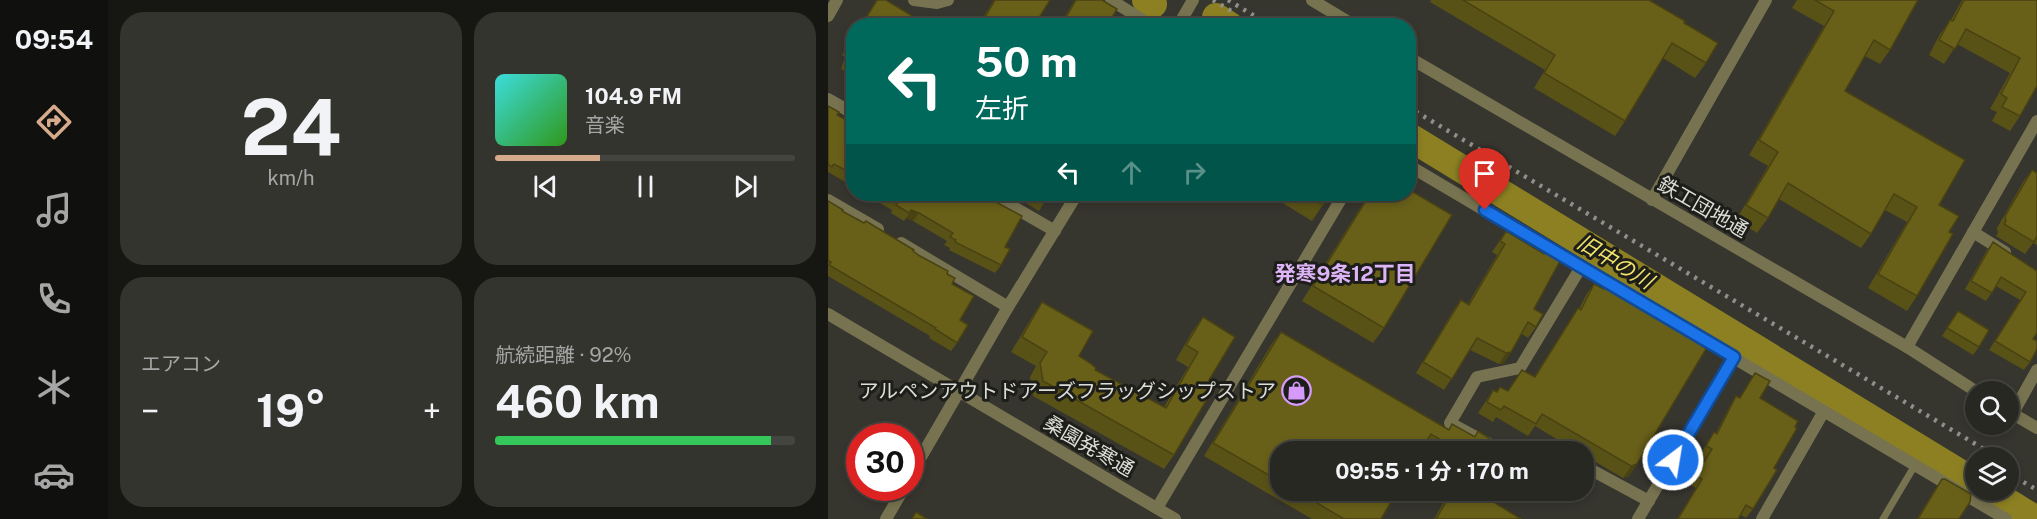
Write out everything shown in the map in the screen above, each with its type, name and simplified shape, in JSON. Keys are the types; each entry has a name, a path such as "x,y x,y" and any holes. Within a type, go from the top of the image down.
{"street":[{"path":"828,16 837,0"},
{"path":"914,0 937,3 948,0"},
{"path":"1111,0 1139,18"},
{"path":"1183,18 1193,0"},
{"path":"1311,0 1341,18"},
{"path":"1652,200 1766,0"},
{"name":"鉄工団地通","path":"1416,62 1907,347 1965,384"},
{"path":"828,99 846,109"},
{"path":"1907,347 2037,121"},
{"path":"1416,170 1915,465 1987,514 2006,519"},
{"path":"828,200 1008,307"},
{"path":"1002,201 1055,231"},
{"path":"924,452 1073,201"},
{"path":"1157,507 1340,201"},
{"path":"1973,232 2019,260"},
{"path":"1484,441 1450,423 1477,377 1520,368 1581,267"},
{"name":"桑園発寒通","path":"828,315 1176,519"},
{"path":"1638,519 1734,357"},
{"path":"2019,399 2037,370"},
{"path":"1762,519 1824,411"},
{"path":"2019,417 2037,428"},
{"path":"1594,471 1649,501"},
{"path":"886,519 896,501"}],"lane":[{"path":"1883,519 1915,465"}],"shaded area":[{"path":"1023,201 1045,201 1039,211"}],"building":[{"path":"877,0 886,0 916,18 866,18"},
{"path":"995,0 1050,0 1039,18 985,18"},
{"path":"1076,0 1102,0 1117,9 1112,18 1066,18"},
{"path":"1463,0 1649,0 1718,43 1706,63 1672,43 1625,121 1544,73 1555,55"},
{"path":"1815,0 1918,0 1890,50 1874,40 1845,91 1965,160 1939,205 1959,216 1949,232 1953,234 1917,296 1878,274 1917,207 1894,194 1871,234 1788,183 1768,218 1746,205 1778,152 1759,140 1834,11"},
{"path":"1964,0 2037,0 2037,86 2020,116 2002,107 2007,98 2001,94 2020,58 1966,29 1955,49 1939,40 1950,20 1953,21"},
{"path":"828,106 839,112 837,115 846,120 846,171 834,164 832,167 828,164"},
{"path":"2032,170 2037,173 2037,236 2034,242 2004,224 2005,216"},
{"path":"1416,194 1452,215 1384,328 1313,286 1366,201 1416,201"},
{"path":"828,201 864,223 866,221 948,271 947,274 955,278 952,284 974,296 960,320 968,325 957,343 936,328 829,265 831,262 828,260"},
{"path":"896,201 994,201 1022,216 1005,247 1010,249 1001,265 955,242 956,240 950,237 953,233 919,213 911,210 909,213 896,205 898,202"},
{"path":"1506,231 1544,254 1546,250 1561,259 1534,309 1543,314 1536,327 1528,322 1511,352 1506,353 1477,338 1452,379 1423,362 1461,300 1469,305 1505,244 1500,241"},
{"path":"1993,242 2037,271 2037,333 2033,339 2037,341 2037,349 2030,362 1995,341 2026,292 2001,277 1992,293 1971,281"},
{"path":"1594,284 1604,289 1606,286 1708,340 1709,344 1637,464 1631,466 1594,444 1594,441 1588,441 1542,414 1536,424 1504,406 1501,410 1487,402 1493,390 1497,392 1500,387 1508,391 1522,370 1535,377 1578,308 1581,310"},
{"path":"1042,302 1093,331 1079,356 1096,368 1095,370 1166,408 1198,352 1186,345 1203,317 1235,337 1209,380 1216,384 1174,455 1043,381 1040,363 1047,352 1022,337"},
{"path":"1958,311 1989,330 1979,347 1947,328"},
{"name":"アルペンアウトドアーズフラッグシップストア","path":"1281,332 1449,430 1452,424 1475,437 1478,431 1493,441 1443,441 1431,434 1427,441 1270,441 1270,476 1213,443"},
{"path":"1755,373 1770,381 1760,398 1798,421 1795,427 1797,428 1774,468 1777,470 1753,509 1746,505 1738,519 1678,519 1702,479 1696,475 1712,449 1706,446 1714,432 1717,434 1736,396 1740,398"},
{"path":"1942,479 1965,491 1965,501 1970,501 1959,519 1918,519"},
{"path":"1314,501 1392,501 1381,519 1344,519"},
{"path":"1447,501 1492,501 1521,519 1436,519"},
{"path":"916,512 927,519 912,519"}],"waterway":[{"name":"旧中の川","path":"1146,0 1153,4"},
{"name":"旧中の川","path":"1416,141 1965,476"},
{"name":"旧中の川","path":"2006,501 2035,519"}],"railway":[{"path":"1213,0 1233,12"},
{"path":"1228,0 1258,18"},
{"path":"1416,112 1980,447"},
{"path":"2019,479 2037,490"}],"place":[{"name":"アルペンアウトドアーズフラッグシップストア","path":"1297,391"}],"district":[{"name":"発寒9条12丁目","path":"1345,274"}],"route":[{"path":"1485,210 1734,357 1673,460"}]}
